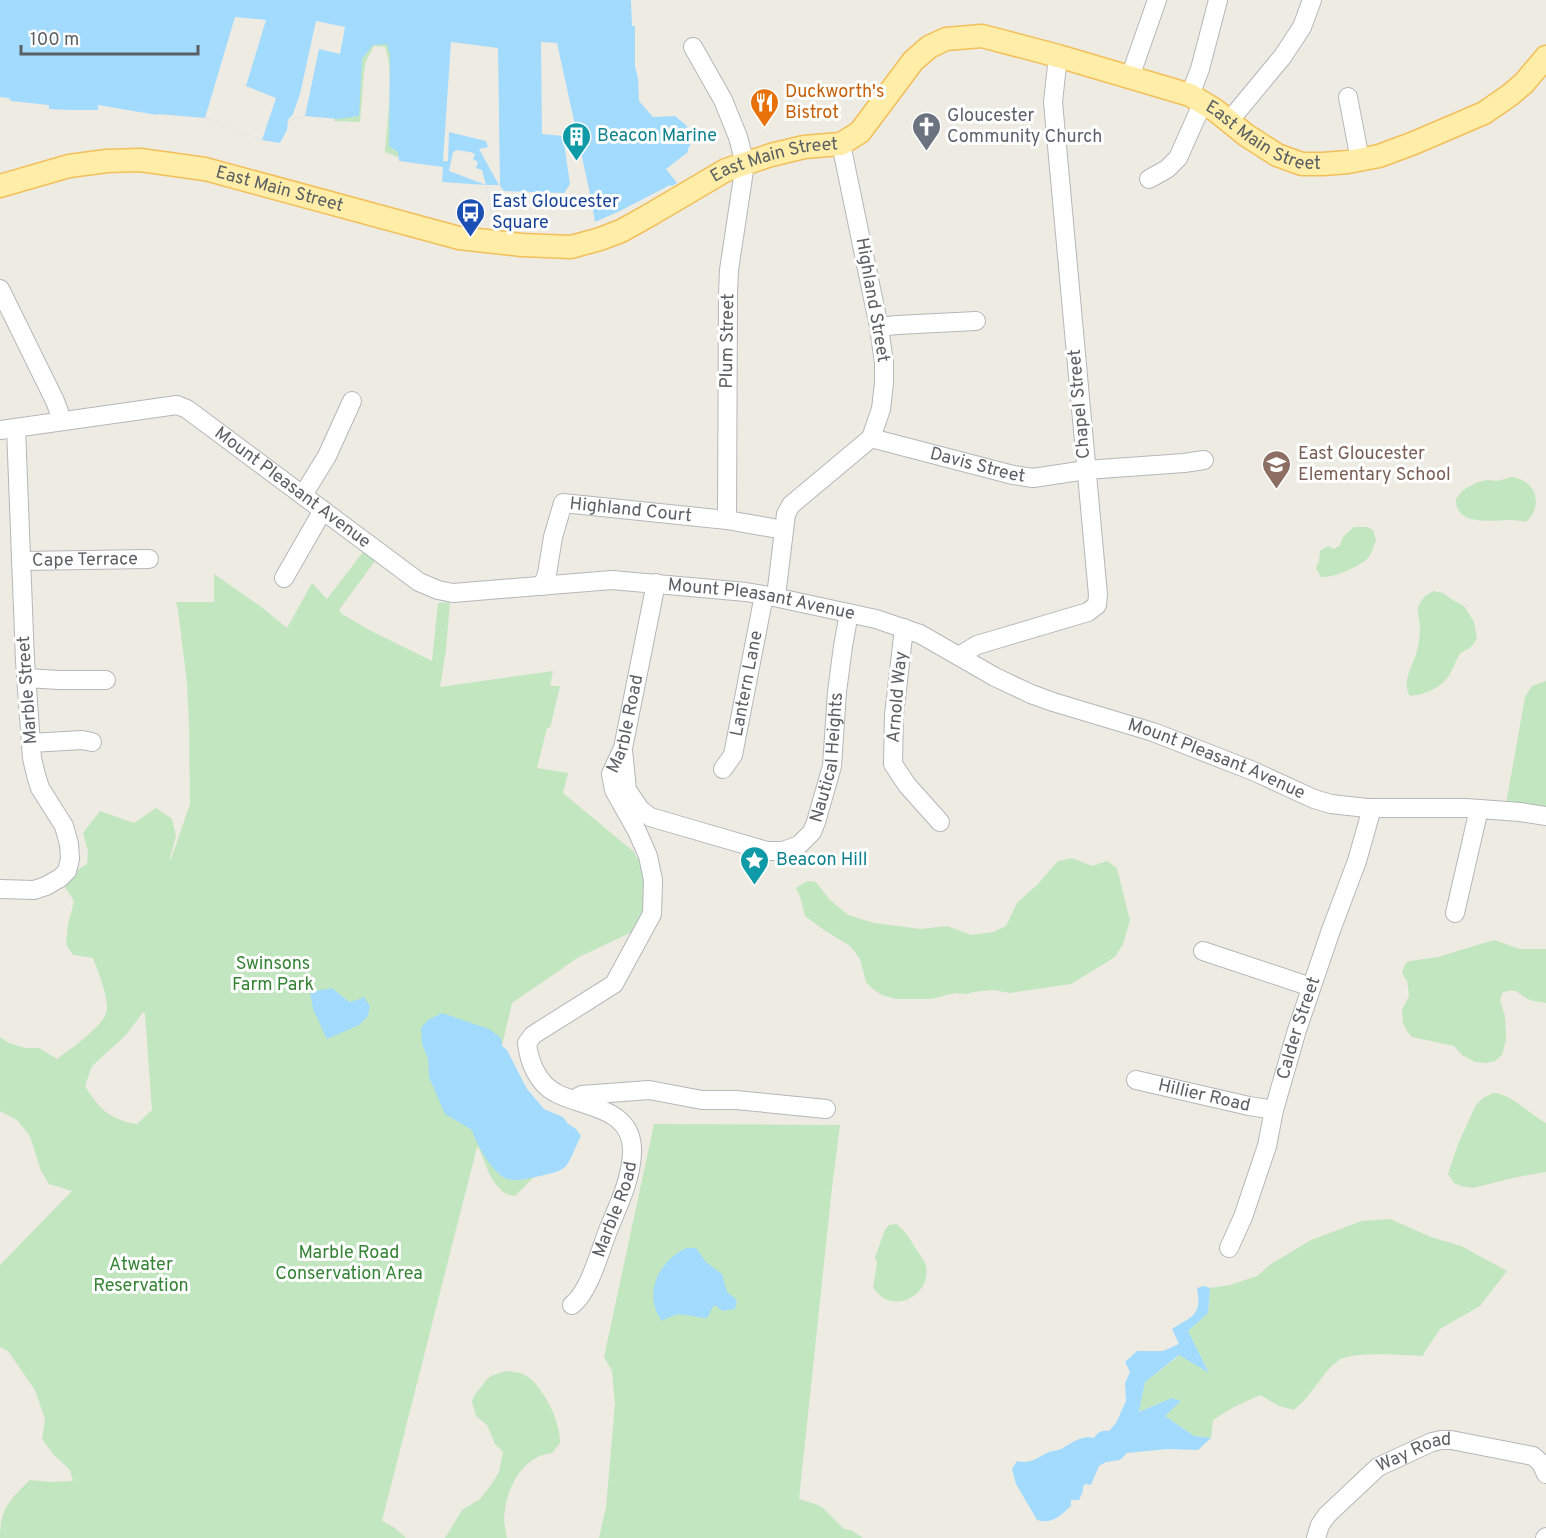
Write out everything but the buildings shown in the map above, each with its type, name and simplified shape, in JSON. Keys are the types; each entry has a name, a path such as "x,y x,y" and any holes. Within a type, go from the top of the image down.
{"main road":[{"name":"East Main Street","path":"0,186 69,166 140,160 205,169 459,238 522,245 571,247 621,231 726,171 771,155 804,147 841,144 860,132 913,61 928,47 946,39 982,36 1130,77 1196,99 1230,120 1246,135 1276,155 1302,164 1360,160 1406,147 1484,113 1524,83 1545,59"}],"street":[{"path":"1130,77 1157,0"},
{"path":"1149,179 1167,169 1178,159 1196,99 1200,69 1218,0"},
{"path":"1230,120 1283,56 1302,27 1312,0"},
{"path":"693,47 723,100 738,137 745,164"},
{"name":"Chapel Street","path":"959,656 977,645 1088,612 1097,605 1098,594 1053,102 1058,56"},
{"path":"1348,97 1360,160"},
{"name":"Highland Street","path":"841,144 879,327 884,363 881,409 871,438"},
{"name":"Plum Street","path":"727,520 729,270 745,164"},
{"path":"0,289 55,401 62,420"},
{"path":"879,327 976,321"},
{"path":"303,495 327,456 352,401"},
{"name":"Mount Pleasant Avenue","path":"8,429 177,405 187,410 419,582 438,590 453,593 612,580 769,596 876,619 904,628 920,634 995,677 1031,694 1153,732 1331,804 1372,808 1479,809 1546,816"},
{"name":"Marble Street","path":"0,889 34,890 46,886 67,871 70,860 64,826 40,788 31,743 21,561 8,429"},
{"path":"769,596 786,514 790,505 871,438"},
{"name":"Davis Street","path":"871,438 1033,478 1086,470 1204,460"},
{"name":"Highland Court","path":"542,586 547,574 553,537 563,504 727,520 784,530"},
{"path":"284,578 322,510"},
{"name":"Cape Terrace","path":"21,561 149,560"},
{"name":"Marble Road","path":"572,1305 587,1285 628,1178 632,1153 629,1135 624,1125 615,1117 597,1107 555,1093 540,1079 533,1068 528,1055 527,1043 532,1035 614,984 652,914 653,880 648,856 614,789 611,774 622,748 656,583"},
{"name":"Lantern Lane","path":"723,770 733,755 769,596"},
{"name":"Nautical Heights","path":"622,748 627,790 640,809 650,817 767,850 783,851 799,845 812,832 832,766 837,692 849,613"},
{"name":"Arnold Way","path":"904,628 894,715 893,764 907,785 940,822"},
{"path":"26,678 106,680"},
{"path":"31,743 82,740 92,742"},
{"name":"Calder Street","path":"1229,1248 1243,1217 1267,1146 1274,1110 1297,1030 1357,861 1372,808"},
{"path":"1455,914 1479,809"},
{"path":"1203,951 1311,987"},
{"name":"Hillier Road","path":"1136,1080 1274,1110"},
{"path":"574,1099 582,1095 649,1090 702,1100 826,1109"},
{"name":"Way Road","path":"1316,1538 1320,1525 1327,1515 1378,1467 1432,1442 1451,1440 1533,1456 1544,1465"}],"green space":[{"path":"397,40 398,157 385,152 390,70 385,47 374,46 366,61 360,122 334,121 335,105 360,46"},
{"path":"1512,477 1527,483 1535,494 1535,508 1526,522 1477,520 1468,518 1457,508 1456,499 1463,490 1478,482"},
{"path":"1354,527 1367,527 1373,530 1376,540 1369,556 1359,565 1346,571 1321,577 1316,568 1320,551 1328,546 1334,549 1340,545 1343,537"},
{"path":"363,552 375,561 339,610 369,630 432,661 438,603 450,602 440,687 553,671 550,686 560,686 537,768 568,773 563,793 643,862 649,924 579,957 512,1003 501,1050 539,1107 561,1117 570,1130 541,1170 515,1196 496,1185 477,1147 382,1521 395,1528 406,1538 0,1538 4,1512 17,1493 30,1480 73,1481 70,1470 54,1455 42,1439 45,1419 35,1390 8,1351 0,1347 0,1265 72,1191 49,1184 41,1171 30,1136 17,1120 0,1111 0,1037 9,1043 25,1048 39,1048 57,1059 86,1036 105,1015 106,998 93,958 73,955 66,944 74,901 64,885 66,877 87,864 88,852 83,833 100,811 134,823 156,808 172,819 176,836 171,859 190,804 187,682 176,602 214,602 214,574 287,628 312,583 327,599","holes":["143,1012 145,1014 152,1110 137,1124 119,1120 106,1112 85,1086 92,1066 126,1035"]},
{"path":"1434,591 1443,593 1464,606 1474,622 1477,638 1471,647 1460,654 1448,678 1439,686 1428,692 1410,696 1407,679 1419,642 1418,608 1424,597"},
{"path":"1546,681 1546,810 1506,804 1525,697 1532,686"},
{"path":"1072,858 1092,866 1107,861 1117,868 1130,921 1123,944 1115,957 1071,984 1010,993 993,990 968,994 955,993 931,999 897,999 882,995 866,982 860,959 850,946 805,916 796,888 807,881 816,882 830,900 848,915 874,923 920,929 947,926 971,935 993,932 1006,926 1017,903 1058,861"},
{"path":"1494,940 1520,949 1546,949 1546,1003 1528,999 1518,992 1503,992 1500,1000 1505,1016 1506,1039 1502,1055 1495,1061 1475,1062 1462,1055 1454,1046 1412,1037 1403,1023 1402,1010 1409,996 1407,980 1402,972 1406,963 1438,957"},
{"path":"1493,1093 1513,1100 1546,1123 1546,1172 1473,1188 1461,1186 1454,1183 1448,1174 1458,1144 1476,1105"},
{"path":"654,1124 840,1125 799,1499 818,1505 844,1529 851,1530 863,1538 599,1538 606,1507 615,1404 612,1371 604,1357"},
{"path":"1390,1219 1431,1237 1461,1246 1507,1271 1480,1306 1440,1329 1422,1356 1378,1354 1344,1358 1330,1368 1294,1410 1279,1406 1260,1395 1213,1420 1211,1438 1194,1436 1165,1416 1180,1401 1172,1398 1139,1412 1145,1382 1180,1355 1209,1372 1187,1331 1208,1313 1210,1288 1230,1285 1257,1276 1271,1264 1311,1240 1362,1221"},
{"path":"896,1224 906,1234 922,1258 926,1266 926,1275 920,1290 914,1296 891,1301 883,1298 873,1288 877,1263 875,1257 885,1230 889,1225"},
{"path":"506,1371 525,1375 538,1387 554,1415 560,1443 552,1453 533,1460 519,1473 510,1491 504,1513 507,1538 445,1538 462,1510 480,1499 499,1472 503,1452 495,1444 487,1425 476,1416 472,1402 487,1379"}],"water":[{"path":"0,0 631,0 632,26 635,26 635,66 639,101 653,117 675,116 686,125 693,139 688,152 666,169 677,183 595,222 493,222 486,185 442,182 443,167 399,161 398,152 389,146 390,55 387,44 373,45 362,59 359,116 338,119 305,116 288,121 287,130 280,143 262,140 205,118 157,115 98,105 98,110 49,109 49,105 11,101 9,98 0,97"},
{"path":"332,988 349,1002 364,997 370,1006 368,1016 359,1025 327,1039 313,1009 310,992"},
{"path":"442,1013 489,1029 501,1038 502,1046 507,1050 527,1089 544,1109 563,1117 576,1129 581,1136 564,1168 528,1179 507,1179 491,1165 477,1143 472,1130 445,1114 429,1077 428,1059 422,1044 421,1028 428,1020"},
{"path":"686,1248 696,1248 706,1262 722,1274 727,1292 737,1300 735,1309 723,1311 714,1305 707,1318 674,1315 662,1321 656,1311 654,1300 656,1279 668,1261"},
{"path":"1204,1286 1210,1288 1208,1313 1188,1331 1209,1373 1179,1355 1145,1382 1139,1412 1172,1398 1181,1401 1165,1416 1194,1436 1211,1438 1198,1450 1168,1449 1127,1453 1120,1460 1106,1462 1099,1466 1091,1485 1085,1484 1079,1500 1071,1500 1071,1506 1064,1513 1052,1520 1037,1520 1016,1484 1012,1469 1017,1461 1030,1461 1078,1440 1086,1437 1094,1438 1100,1432 1109,1431 1116,1423 1126,1401 1125,1383 1130,1372 1125,1362 1137,1351 1163,1351 1179,1344 1172,1329 1194,1314 1198,1304 1197,1288"}],"pier":[{"path":"235,17 266,20 246,86 276,98 262,140 205,118"},
{"path":"316,21 345,27 340,54 319,49 305,116 287,121 293,114 300,94"},
{"path":"451,42 498,48 500,186 504,191 564,193 570,184 563,136 542,134 541,42 557,43 595,222 493,222 486,185 499,185 479,149 488,147 486,141 449,132 448,161 443,161"},
{"path":"457,150 475,154 473,159 478,162 476,168 482,170 486,185 449,171 453,152"}],"place":[{"name":"Duckworth's Bistrot","path":"764,128"},
{"name":"Gloucester Community Church","path":"926,152"},
{"name":"Beacon Marine","path":"576,162"},
{"name":"East Gloucester Square","path":"471,238"},
{"name":"East Gloucester Elementary School","path":"1277,490"},
{"name":"Beacon Hill","path":"755,886"}],"park label":[{"name":"Swinsons Farm Park","path":"273,974"},
{"name":"Marble Road Conservation Area","path":"349,1263"},
{"name":"Atwater Reservation","path":"141,1275"}]}
